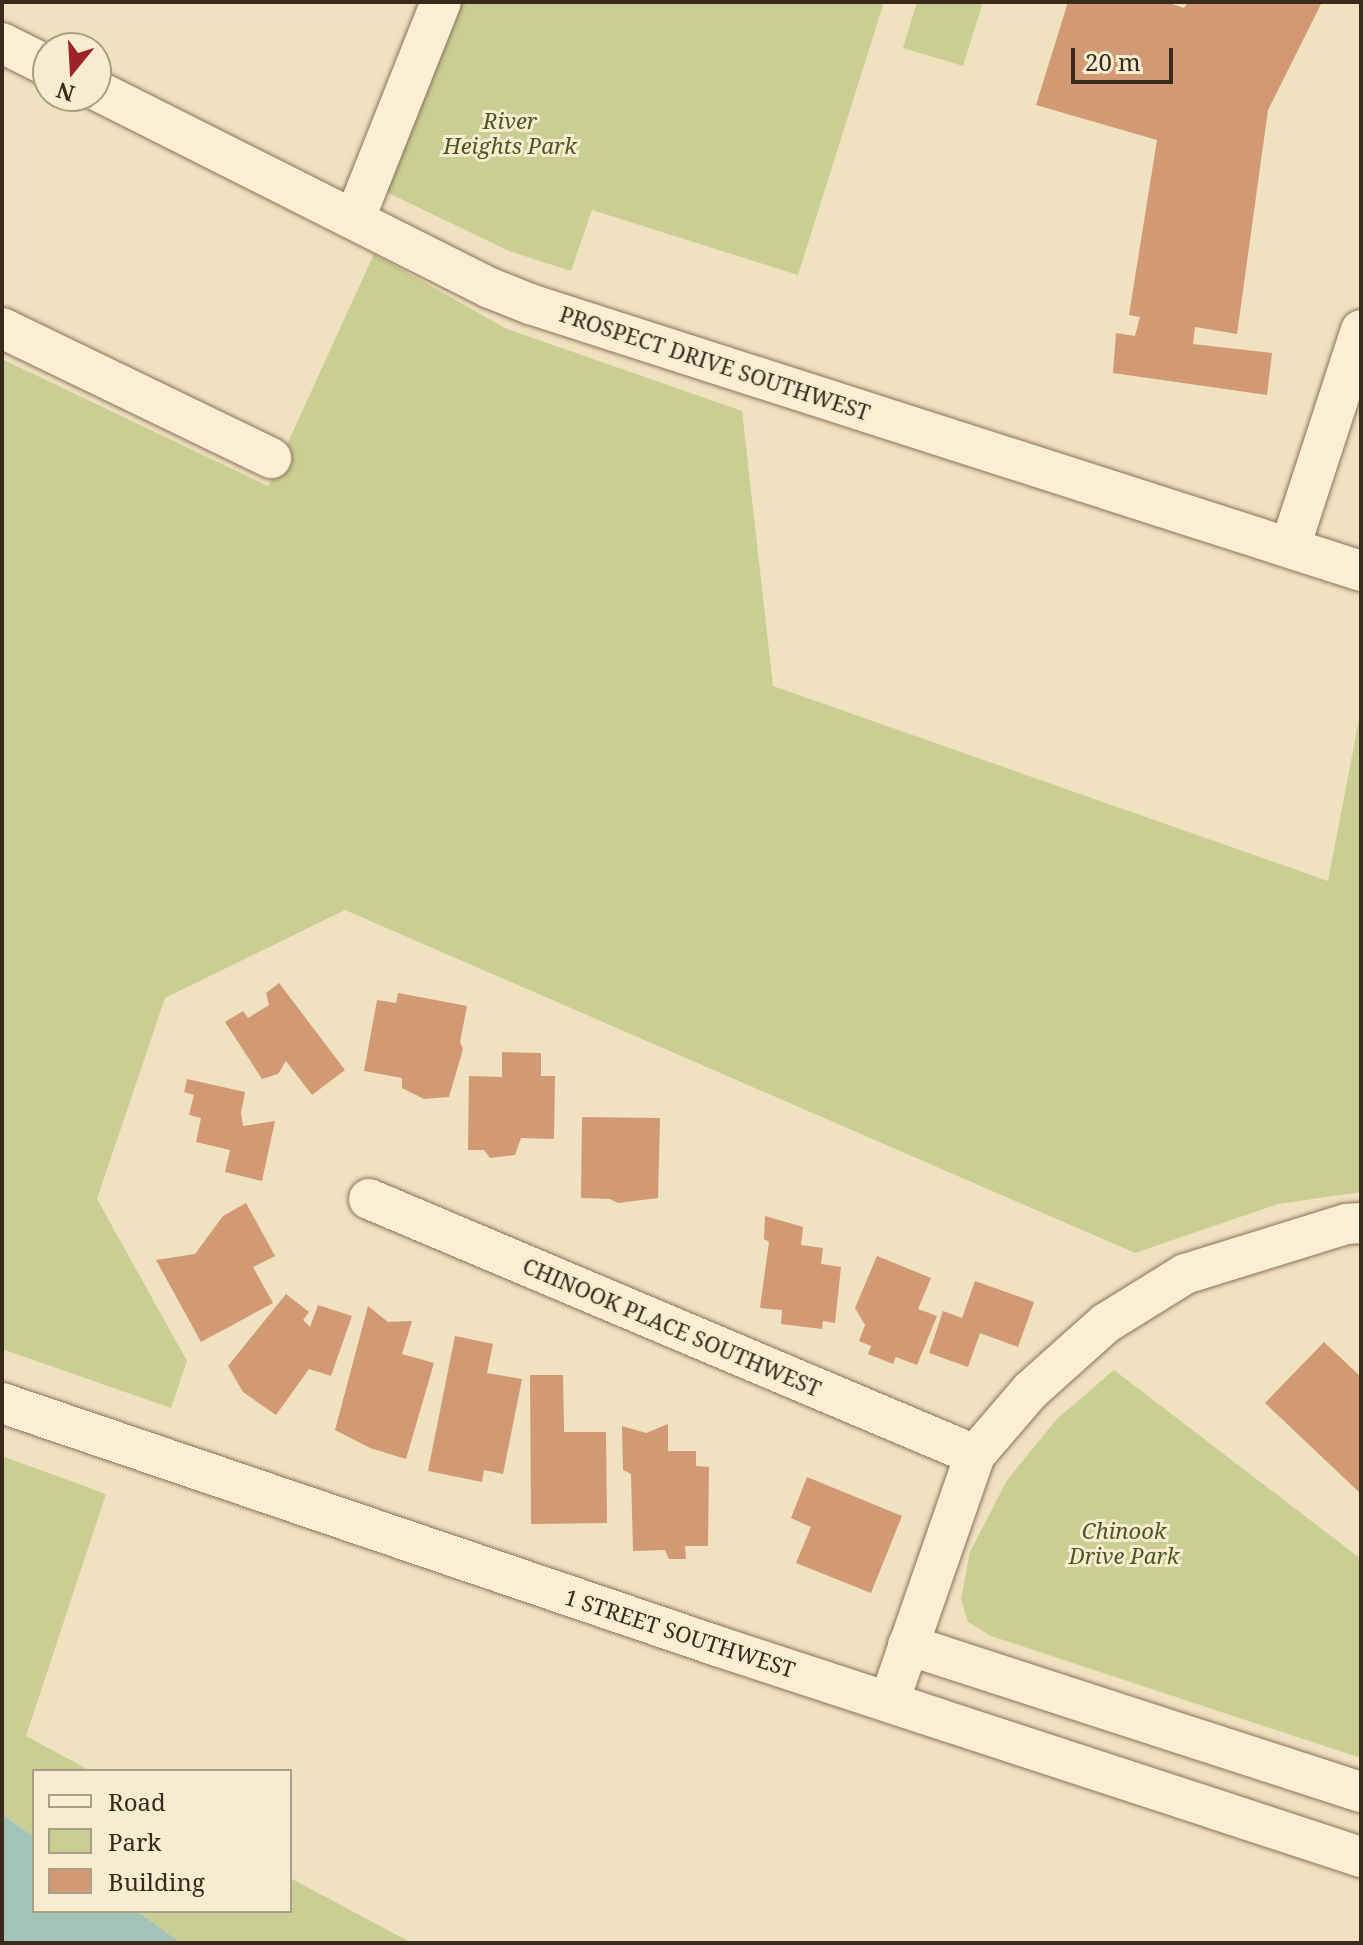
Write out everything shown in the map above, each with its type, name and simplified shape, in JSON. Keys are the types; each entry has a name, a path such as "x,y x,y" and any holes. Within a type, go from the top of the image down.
{"street":[{"path":"355,218 441,2"},
{"path":"2,43 32,58"},
{"name":"PROSPECT DRIVE SOUTHWEST","path":"112,98 530,304 1361,571"},
{"path":"2,328 271,458"},
{"path":"1290,547 1361,330"},
{"name":"CHINOOK PLACE SOUTHWEST","path":"369,1199 975,1455"},
{"path":"889,1702 975,1455 1031,1390 1106,1323 1185,1274 1347,1224 1361,1223"},
{"name":"1 STREET SOUTHWEST","path":"2,1403 889,1702 1361,1857"},
{"path":"908,1645 1361,1792"}],"green space":[{"name":"River Heights Park","path":"454,2 884,2 798,275 592,210 571,271 509,251 378,188"},
{"path":"917,2 983,2 963,66 903,48"},
{"path":"374,254 507,329 742,411 773,686 1328,881 1361,709 1361,1192 1278,1204 1135,1253 345,910 165,998 97,1199 187,1361 171,1408 2,1349 2,359 268,486"},
{"name":"Chinook Drive Park","path":"1114,1370 1361,1559 1361,1758 991,1636 968,1622 961,1599 970,1552 1007,1480 1057,1419"},
{"path":"2,1456 106,1494 26,1736 87,1769 32,1769 32,1836 2,1814"},
{"path":"292,1879 412,1943 181,1943 140,1913 292,1913"}],"water":[{"path":"2,1814 32,1836 32,1913 140,1913 181,1943 2,1943"}],"building":[{"path":"1068,2 1166,2 1184,8 1188,2 1322,2 1268,110 1237,334 1195,327 1193,344 1272,353 1267,395 1113,373 1116,333 1135,336 1140,317 1129,315 1157,140 1036,105"},
{"path":"279,983 345,1070 312,1095 286,1061 278,1074 262,1079 225,1022 243,1011 248,1018 269,1005 266,993"},
{"path":"398,993 467,1006 460,1042 463,1049 449,1097 424,1099 402,1088 402,1078 364,1071 377,1000 396,1003"},
{"path":"502,1052 541,1053 541,1076 555,1076 554,1139 521,1138 515,1155 490,1158 484,1150 468,1150 469,1076 502,1077"},
{"path":"187,1079 245,1092 241,1113 243,1126 275,1121 262,1181 225,1172 230,1150 196,1142 201,1118 189,1115 194,1095 184,1092"},
{"path":"582,1117 660,1118 658,1198 618,1203 610,1199 581,1198"},
{"path":"246,1203 275,1256 253,1267 273,1303 201,1342 156,1260 195,1254 223,1216"},
{"path":"765,1216 803,1227 801,1245 823,1248 821,1264 841,1267 835,1323 823,1321 822,1329 781,1324 782,1310 760,1308 769,1242 764,1239"},
{"path":"877,1256 931,1278 918,1309 937,1316 917,1365 896,1357 893,1364 868,1354 871,1346 859,1341 865,1325 855,1308"},
{"path":"975,1281 1034,1302 1018,1347 980,1333 968,1367 929,1353 943,1311 962,1318"},
{"path":"286,1294 309,1312 303,1320 310,1327 318,1305 352,1316 331,1376 309,1369 276,1415 243,1392 228,1366"},
{"path":"368,1306 388,1322 412,1321 402,1354 434,1363 406,1459 370,1448 335,1430"},
{"path":"455,1336 493,1344 487,1373 522,1379 503,1474 484,1470 482,1482 428,1471"},
{"path":"1324,1342 1361,1377 1361,1494 1265,1403"},
{"path":"530,1375 563,1375 564,1432 606,1432 607,1523 531,1524"},
{"path":"668,1424 668,1451 696,1451 696,1466 709,1467 708,1546 685,1546 686,1559 669,1559 665,1550 633,1551 631,1474 623,1470 622,1426 646,1433"},
{"path":"807,1477 902,1516 871,1593 796,1563 811,1527 791,1518"}]}
